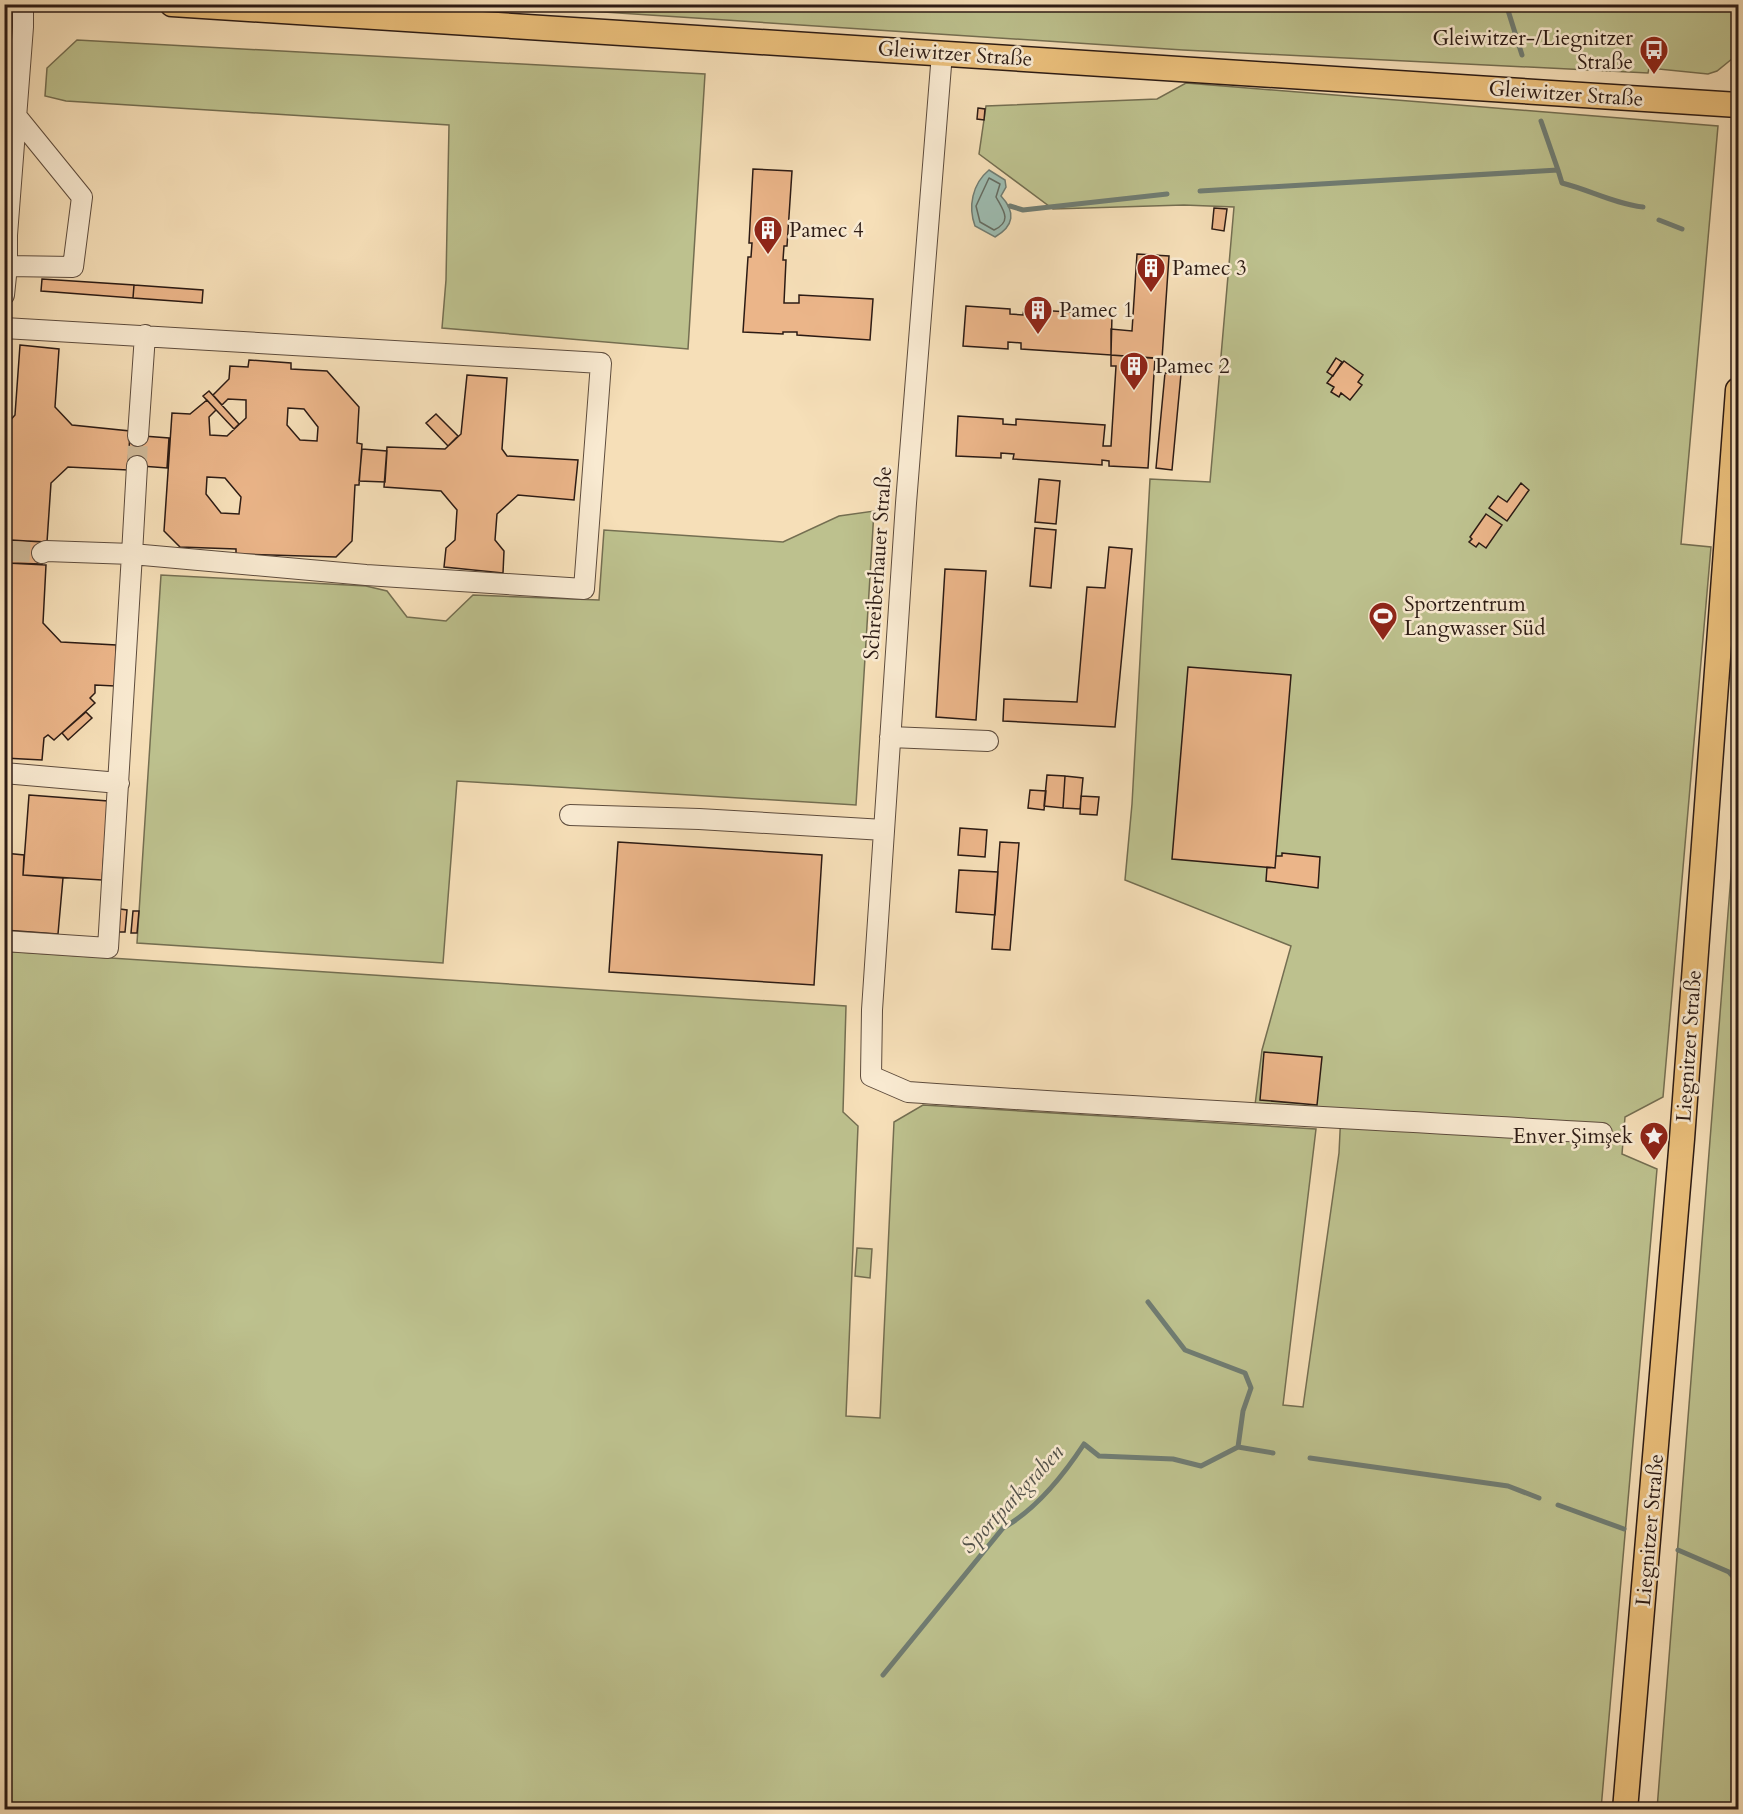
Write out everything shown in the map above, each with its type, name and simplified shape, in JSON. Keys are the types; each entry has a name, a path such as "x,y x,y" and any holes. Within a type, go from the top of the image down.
{"main road":[{"name":"Gleiwitzer Straße","path":"172,4 1738,105"},
{"name":"Liegnitzer Straße","path":"1625,1809 1683,1128 1738,390"}],"street":[{"path":"4,295 23,4"},
{"name":"Schreiberhauer Straße","path":"942,53 915,384 890,737 872,1010 871,1076 908,1092 1266,1116 1331,1117 1602,1133"},
{"path":"7,266 73,267 82,197 17,117"},
{"path":"4,328 601,363 584,588 366,574 132,554 44,552"},
{"path":"138,436 145,335"},
{"path":"4,941 108,948 137,466"},
{"path":"890,737 988,741"},
{"path":"4,773 119,783"},
{"path":"570,815 688,818 884,830"}],"green space":[{"path":"1738,4 1738,54 1717,71 1708,74 1649,68 1648,73 1183,50 495,5"},
{"path":"77,40 705,74 688,349 442,328 446,280 449,125 66,101 45,96 47,68"},
{"path":"1186,83 1718,126 1681,544 1711,547 1663,1097 1625,1117 1622,1154 1657,1169 1601,1809 5,1809 4,951 846,1006 843,1112 858,1126 846,1416 880,1418 894,1122 923,1105 1316,1129 1283,1405 1303,1407 1339,1153 1341,1112 1255,1105 1262,1050 1291,946 1125,880 1132,804 1150,479 1210,482 1234,207 1184,205 1053,209 979,154 986,106 1157,99"},
{"path":"874,511 856,805 457,781 443,963 137,943 161,575 366,586 387,591 407,617 446,621 473,595 599,600 604,530 783,542 839,516"},
{"path":"1738,787 1738,1809 1657,1809"},
{"path":"857,1248 872,1249 870,1278 855,1276"}],"water":[{"path":"989,170 1005,180 1006,187 1001,196 1011,213 1006,228 995,237 975,226 972,211 975,189"}],"building":[{"path":"978,108 985,109 984,120 977,119"},
{"name":"Pamec 4","path":"753,169 792,171 787,246 784,246 783,260 786,260 784,303 799,303 799,295 873,299 870,340 797,335 797,332 783,332 783,334 743,332 748,257 751,257 752,243 749,243"},
{"path":"1214,208 1227,209 1224,231 1212,229"},
{"name":"Pamec 3","path":"1137,254 1169,256 1162,359 1111,355 1111,329 1132,331"},
{"path":"42,279 134,285 133,298 41,291"},
{"path":"134,285 203,290 202,303 133,298"},
{"name":"Pamec 1","path":"966,306 1010,309 1010,314 1023,315 1024,309 1112,315 1111,355 1021,349 1021,343 1008,342 1008,349 963,346"},
{"path":"20,345 59,349 55,407 72,425 130,431 128,470 68,467 51,483 47,542 9,540 10,479 4,473 4,423 8,423 15,415"},
{"name":"Pamec 2","path":"1111,355 1155,358 1148,468 1109,466 1109,461 1102,460 1102,465 1013,459 1014,454 1001,453 1001,458 956,456 958,416 1003,419 1003,424 1016,425 1016,419 1105,425 1103,446 1111,446 1116,366 1111,366"},
{"path":"1336,358 1342,362 1333,376 1327,372"},
{"path":"249,360 291,363 291,369 327,371 359,407 357,443 362,444 359,485 355,485 352,541 336,557 236,554 236,549 180,547 164,531 172,413 190,414 207,400 216,410 209,417 210,435 227,436 246,418 246,400 228,399 222,405 213,395 229,379 230,366 248,367","holes":["288,408 304,409 318,427 317,441 300,440 287,425","207,477 225,478 241,497 239,514 221,513 206,494"]},
{"path":"1344,361 1363,375 1358,382 1362,385 1350,400 1341,393 1339,397 1331,392 1334,387 1327,383"},
{"path":"1165,373 1181,374 1172,470 1156,468"},
{"path":"467,375 507,378 502,449 507,456 578,460 574,500 518,495 497,514 495,540 504,551 503,573 444,567 446,548 455,540 457,510 441,491 384,487 387,447 445,449 461,434"},
{"path":"209,391 239,424 234,429 203,396"},
{"path":"436,414 458,436 448,446 426,423"},
{"path":"130,435 169,438 167,468 128,465"},
{"path":"362,449 387,451 385,482 359,481"},
{"path":"1039,479 1060,481 1056,524 1035,522"},
{"path":"1521,483 1529,490 1507,521 1489,508 1498,496 1507,502"},
{"path":"1486,514 1502,525 1486,548 1479,543 1476,547 1469,542 1472,539 1470,537"},
{"path":"1035,528 1056,530 1051,588 1030,586"},
{"path":"11,540 43,542 42,564 10,563"},
{"path":"1109,547 1132,549 1115,727 1003,721 1004,699 1077,702 1087,587 1105,588"},
{"path":"7,563 46,565 43,623 61,642 116,645 115,686 95,685 95,693 90,698 95,703 54,740 48,735 44,738 42,760 4,758 4,583"},
{"path":"945,569 986,571 976,720 936,717"},
{"path":"1188,667 1291,675 1275,868 1172,859"},
{"path":"86,712 92,718 68,740 62,733"},
{"path":"1047,775 1065,776 1063,808 1044,806"},
{"path":"1065,776 1083,778 1080,809 1063,808"},
{"path":"1030,790 1046,791 1044,810 1028,808"},
{"path":"29,795 108,801 102,880 23,875"},
{"path":"1081,796 1099,797 1097,815 1080,814"},
{"path":"960,828 987,830 985,857 958,855"},
{"path":"618,842 822,855 814,985 609,972"},
{"path":"1000,842 1019,843 1010,950 992,949"},
{"path":"4,853 24,855 23,875 63,878 58,934 4,930"},
{"path":"1282,853 1320,857 1318,888 1266,881 1267,867 1275,868 1276,856 1282,856"},
{"path":"959,870 998,872 995,915 956,912"},
{"path":"120,909 127,910 125,932 119,932"},
{"path":"133,911 139,911 137,933 131,933"},
{"path":"1264,1052 1322,1057 1317,1105 1260,1100"}],"waterway":[{"path":"1506,4 1522,55"},
{"path":"1541,121 1558,170"},
{"path":"1200,191 1558,170 1562,183 1622,203 1643,207"},
{"path":"1010,206 1023,210 1167,194"},
{"path":"1659,220 1682,229"},
{"path":"1148,1302 1185,1350 1245,1373 1251,1388 1243,1411 1238,1447"},
{"name":"Sportparkgraben","path":"883,1675 1003,1528 1038,1502 1084,1444 1099,1456 1173,1459 1201,1466 1238,1447 1273,1453"},
{"name":"Sportparkgraben","path":"1310,1458 1508,1486 1539,1498"},
{"name":"Sportparkgraben","path":"1558,1505 1624,1529"},
{"name":"Sportparkgraben","path":"1678,1550 1729,1572 1738,1582"}],"tunnel":[{"path":"137,466 138,436"},
{"path":"10,551 42,553"}],"place":[{"name":"Gleiwitzer-/Liegnitzer Straße","path":"1654,76"},
{"name":"Pamec 4","path":"768,256"},
{"name":"Pamec 3","path":"1151,294"},
{"name":"Pamec 1","path":"1038,336"},
{"name":"Pamec 2","path":"1134,392"},
{"name":"Sportzentrum Langwasser Süd","path":"1383,642"},
{"name":"Enver Şimşek","path":"1654,1162"}]}
